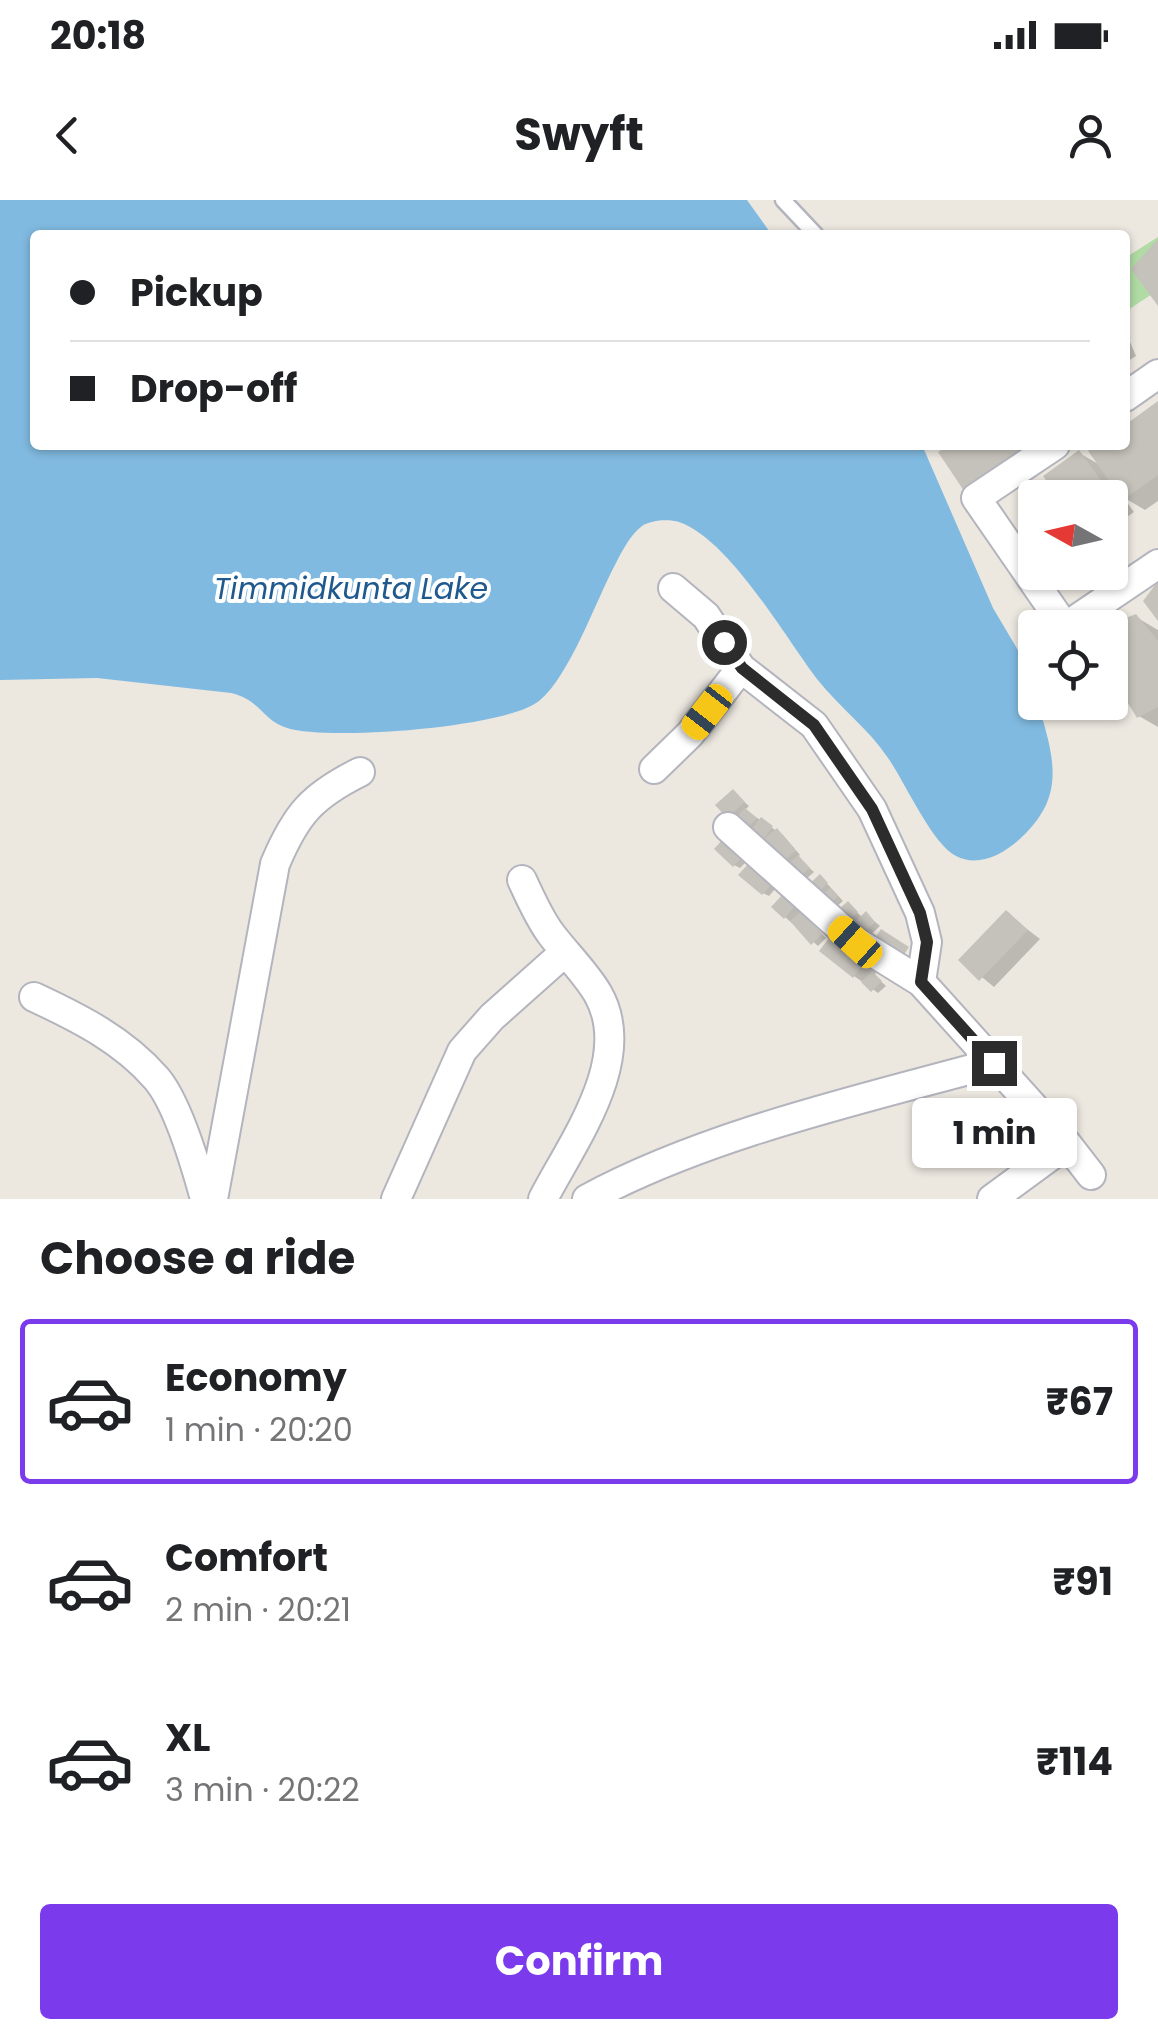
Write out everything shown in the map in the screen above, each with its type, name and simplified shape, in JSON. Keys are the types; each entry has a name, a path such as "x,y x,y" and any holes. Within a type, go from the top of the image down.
{"street":[{"path":"1130,394 1158,374"},
{"path":"1047,450 976,498 1065,627 1158,564"},
{"path":"672,588 706,616 742,668 814,725 872,809 920,913 927,942 921,982"},
{"path":"654,769 690,734 742,668"},
{"path":"209,1199 276,864 290,828 310,803 328,788 360,772"},
{"path":"728,827 855,942 921,982 1092,1175"},
{"path":"522,880 542,920 597,992 610,1022 611,1041 601,1085 543,1199"},
{"path":"396,1199 462,1052 492,1017 566,952"},
{"path":"34,998 84,1020 124,1048 158,1080 209,1199"},
{"path":"587,1199 619,1182 710,1147 830,1108 994,1063"},
{"path":"992,1199 1068,1144"}],"lane":[{"path":"783,200 811,230"}],"green space":[{"path":"1158,237 1158,290 1130,309 1130,255"}],"water":[{"name":"Timmidkunta Lake","path":"0,200 747,200 768,230 30,230 30,450 924,450 993,608 1018,650 1018,720 1042,720 1052,780 1040,816 1009,848 983,860 956,856 928,826 880,747 817,679 736,568 698,532 675,521 646,524 631,538 572,656 539,701 491,718 416,730 308,732 279,724 249,700 231,693 97,678 0,680"}],"building":[{"path":"1158,239 1158,306 1131,269"},
{"path":"1158,401 1158,475 1128,496 1128,480 1109,480 1088,451 1130,450 1130,421"},
{"path":"1017,450 1020,454 964,491 938,452"},
{"path":"1079,450 1101,480 1046,480 1043,476"},
{"path":"1158,581 1158,621 1143,601"},
{"path":"1136,614 1158,641 1158,707 1137,718 1128,703 1128,617"},
{"path":"733,789 745,802 727,818 715,805"},
{"path":"745,808 757,818 747,829 736,818"},
{"path":"761,817 773,826 762,841 777,828 796,851 781,863 750,832"},
{"path":"723,839 742,857 733,867 714,849"},
{"path":"798,855 810,868 797,879 786,866"},
{"path":"749,863 772,884 762,895 738,875"},
{"path":"820,874 828,883 814,896 806,887"},
{"path":"830,888 838,896 826,908 817,900"},
{"path":"783,894 795,906 784,919 771,907"},
{"path":"848,901 858,912 842,926 832,915"},
{"path":"1006,910 1028,930 979,981 958,960"},
{"path":"801,911 822,934 811,945 790,921"},
{"path":"866,911 875,922 857,939 848,929"},
{"path":"881,929 909,947 899,962 871,944"},
{"path":"830,937 864,963 853,978 819,951"},
{"path":"872,971 882,981 871,992 861,982"}],"route":[{"path":"724,642 742,668 814,725 872,809 920,913 927,942 921,982 994,1063"}]}
